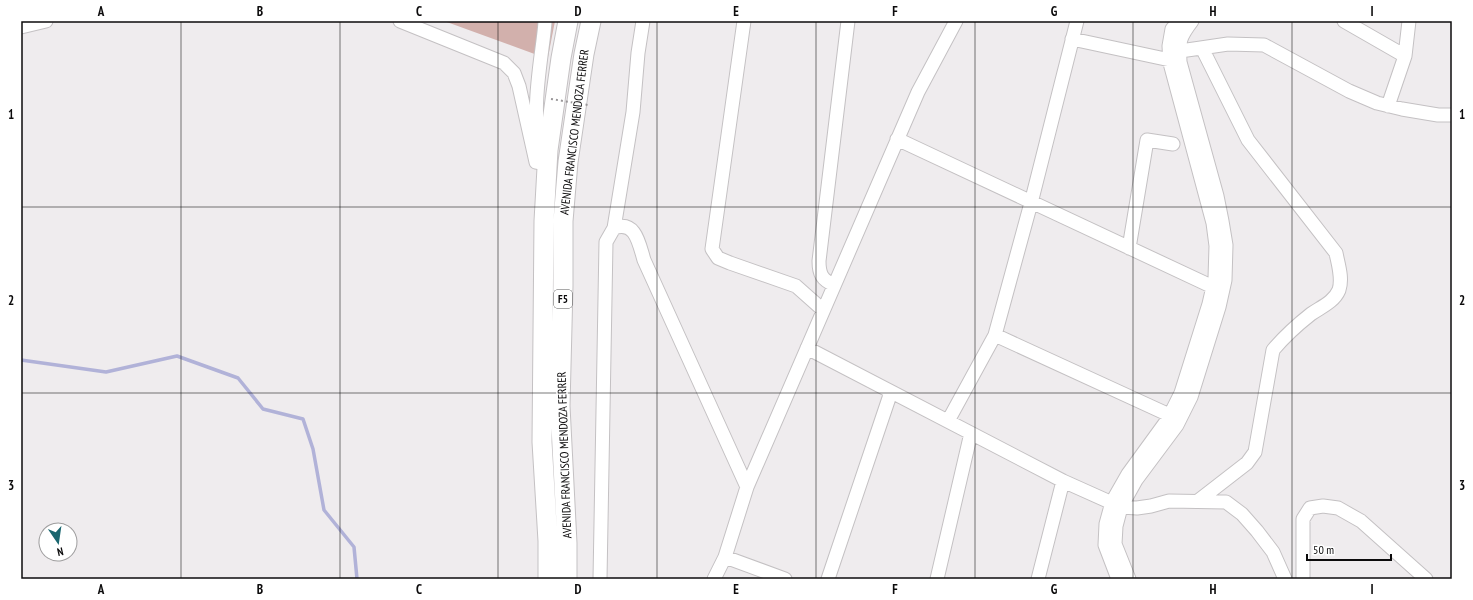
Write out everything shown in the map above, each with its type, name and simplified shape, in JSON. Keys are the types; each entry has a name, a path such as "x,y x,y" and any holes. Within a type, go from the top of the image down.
{"highway":[{"name":"AVENIDA FRANCISCO MENDOZA FERRER","path":"548,579 548,541 542,442 544,221 548,157 561,58 568,21"},
{"name":"AVENIDA FRANCISCO MENDOZA FERRER","path":"567,579 567,543 560,406 563,221 568,162 590,21"},
{"path":"548,157 568,162"}],"street":[{"path":"21,27 46,21"},
{"path":"400,21 504,63 514,73 519,86 536,162 548,157 540,137 536,115 540,56 545,21"},
{"path":"744,21 712,249 718,258 796,286 823,310"},
{"path":"834,285 826,282 822,277 819,268 819,261 848,21"},
{"path":"714,579 725,557 747,487 897,139 918,92 956,21"},
{"path":"948,421 995,335 1031,202 1077,21"},
{"path":"1175,56 1169,46 1172,29 1179,21"},
{"path":"1175,418 1191,397 1219,307 1218,287 1215,278 1216,246 1213,223 1173,77 1175,56 1182,34 1192,21"},
{"path":"1344,21 1405,56"},
{"path":"1388,106 1405,56 1409,21"},
{"path":"600,579 606,242 614,228 633,112 638,53 646,22"},
{"path":"1072,39 1175,56 1202,48 1228,44 1264,45 1349,91 1377,103 1438,115 1452,115"},
{"path":"1198,501 1247,463 1255,452 1273,350 1294,328 1334,298 1339,289 1340,273 1336,253 1248,140 1202,48"},
{"path":"897,139 1128,248 1218,287"},
{"path":"1128,248 1147,140 1173,144"},
{"path":"614,228 622,225 630,227 637,238 644,260 747,487"},
{"path":"995,335 1175,418 1177,425 1117,505 1106,524 1105,545 1118,579"},
{"path":"807,348 1063,481 1117,505 1138,508 1168,501 1226,502 1242,514 1257,531 1273,552 1285,579"},
{"path":"828,579 891,392"},
{"path":"937,579 971,433"},
{"path":"1038,579 1063,481"},
{"path":"1117,505 1115,544 1129,579"},
{"path":"1302,579 1303,519 1310,508 1323,506 1338,508 1360,521 1426,579"},
{"path":"725,557 785,579"}],"path":[{"path":"551,99 588,105"}],"shaded area":[{"path":"444,21 555,21 548,57 540,56"}],"waterway":[{"path":"21,360 106,372 177,356 238,378 263,409 303,419 313,449 324,510 354,547 357,579"}]}
